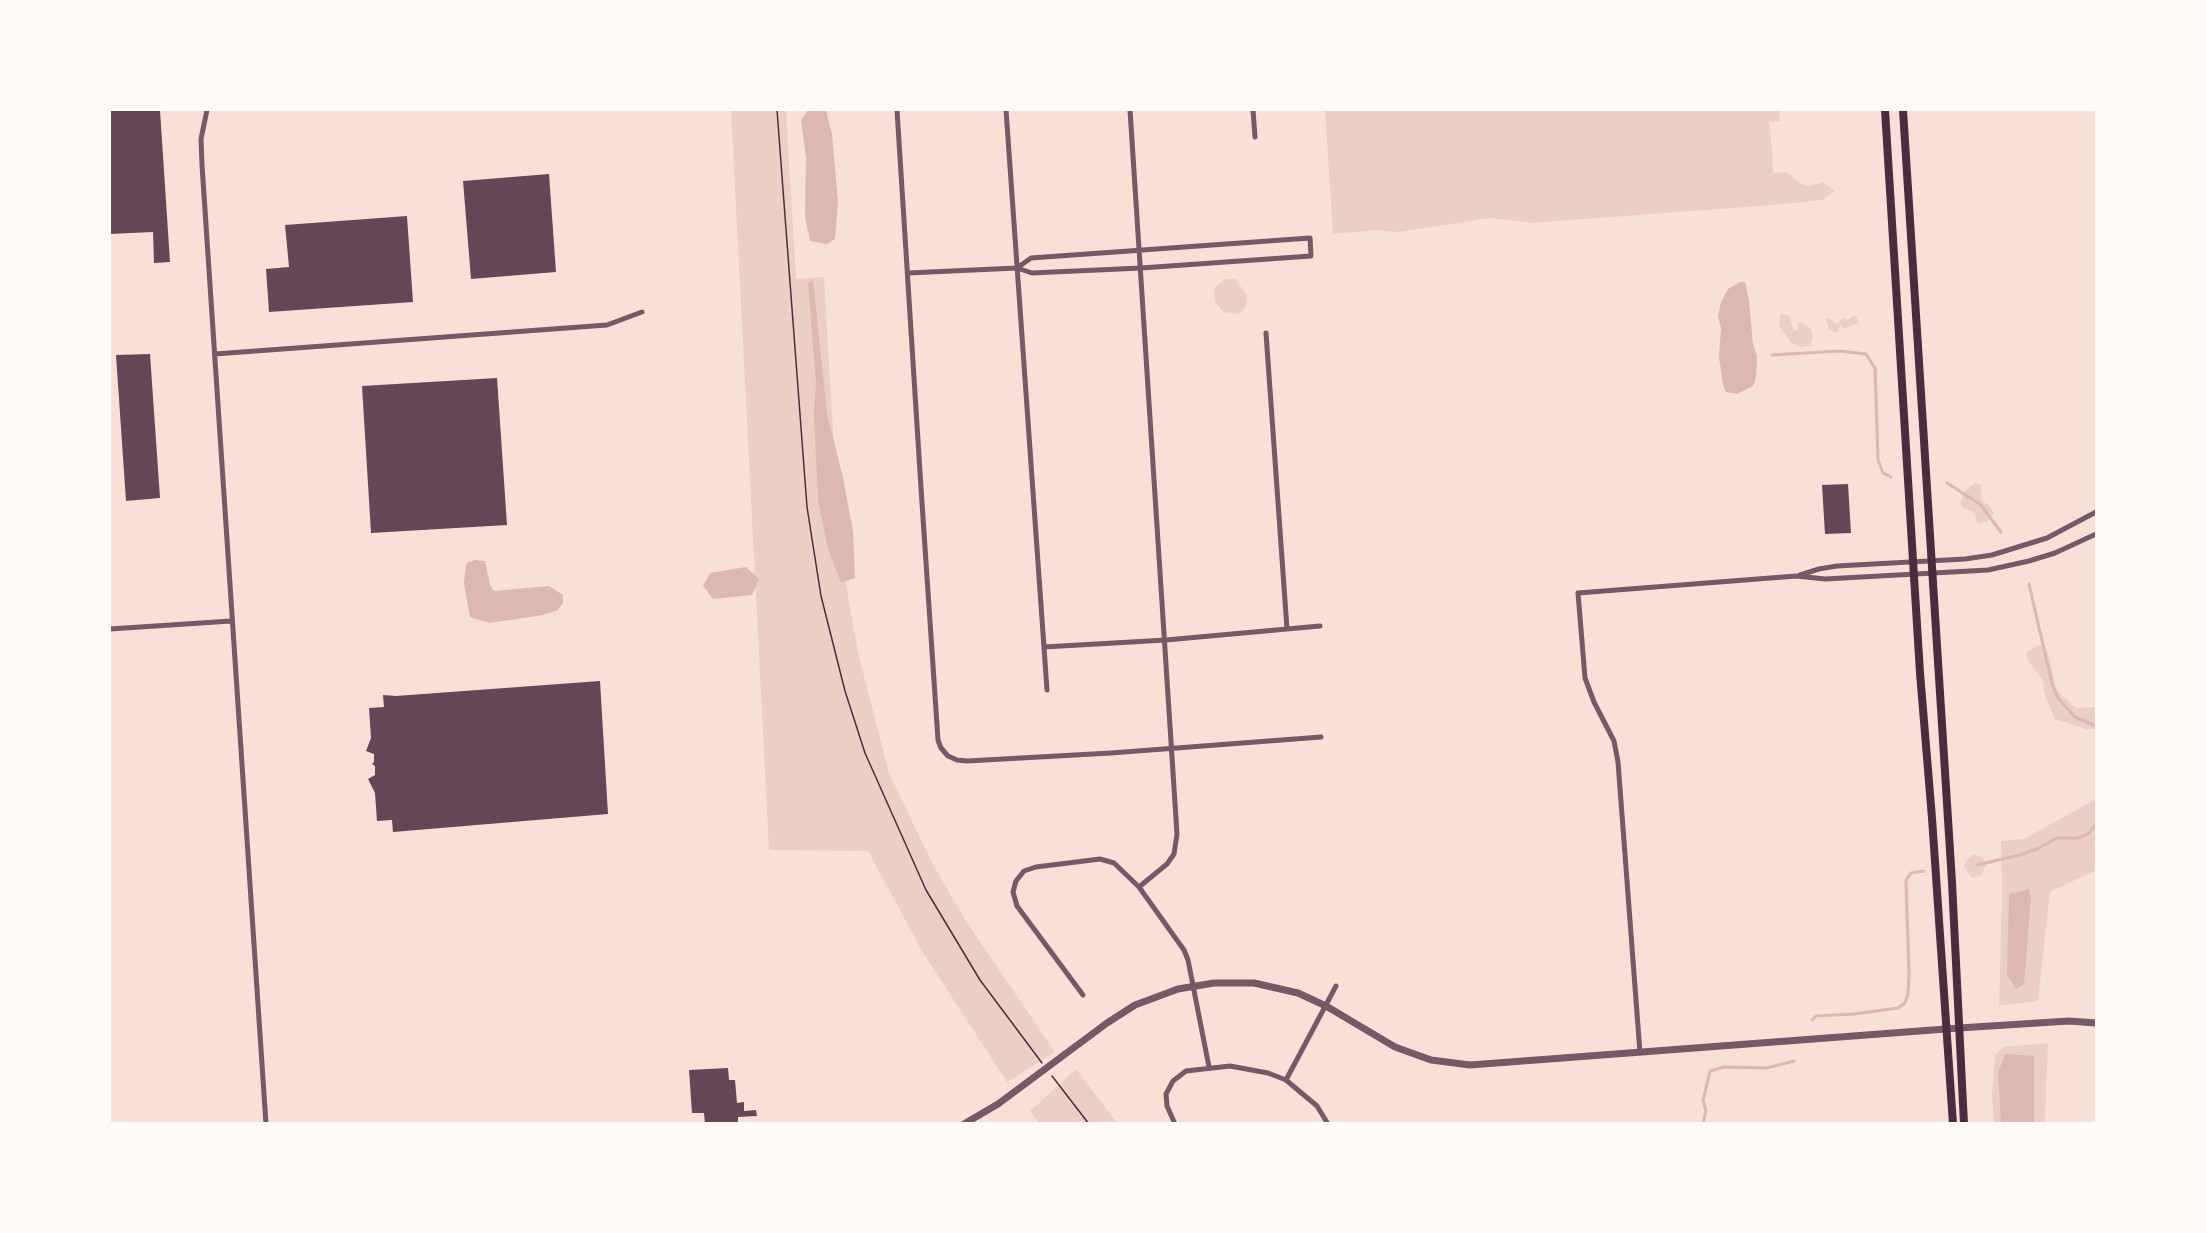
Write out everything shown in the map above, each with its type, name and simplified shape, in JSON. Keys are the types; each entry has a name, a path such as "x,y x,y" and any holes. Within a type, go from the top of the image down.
{"main road":[{"path":"1886,110 1913,562 1953,1124"},
{"path":"1903,110 1932,561 1964,1124"},
{"path":"1890,175 1907,174"}],"street":[{"path":"207,110 201,139 202,165 266,1124"},
{"path":"897,110 938,740 948,756 957,760 1171,749 1321,737"},
{"path":"1006,110 1047,690"},
{"path":"1130,110 1166,640 1177,843 1174,854 1167,864 1139,887"},
{"path":"1253,110 1254,137"},
{"path":"908,273 1017,268 1032,273 1311,256 1310,238 1031,258 1017,268"},
{"path":"215,354 607,325 642,312"},
{"path":"1266,333 1287,629"},
{"path":"1796,576 1819,568 1837,566 1980,557 2020,547 2056,534 2097,512"},
{"path":"1640,1053 1618,762 1614,741 1594,702 1585,678 1578,593 1796,576 1825,579 1914,573 1932,574 2009,566 2055,553 2097,534"},
{"path":"110,629 231,621"},
{"path":"1044,647 1166,640 1320,626"},
{"path":"1083,995 1017,906 1013,892 1016,881 1024,871 1036,867 1100,859 1114,863 1139,887 1184,950 1188,960 1209,1067"},
{"path":"964,1124 998,1104 1120,1014 1163,993 1193,985 1228,982 1254,983 1298,993 1326,1006 1395,1047 1413,1055 1450,1064 1490,1064 2069,1021 2097,1023"},
{"path":"1286,1080 1336,986"},
{"path":"1175,1124 1167,1106 1166,1094 1173,1081 1185,1071 1209,1067 1246,1068 1268,1072 1286,1080 1317,1106 1328,1124"}],"path":[{"path":"777,110 807,507 821,596 845,691 866,753 926,890 980,980 1016,1026"}],"shaded area":[{"path":"731,110 786,110 796,279 824,277 840,549 858,653 889,773 932,863 966,921 1055,1052 1007,1082 923,953 868,851 769,850"},
{"path":"808,110 826,110 832,134 838,202 835,239 827,244 810,241 805,217 806,158 801,120"},
{"path":"1325,110 1779,110 1780,121 1769,122 1773,173 1786,172 1803,185 1811,186 1822,182 1835,191 1822,200 1773,205 1531,223 1490,218 1399,232 1376,230 1333,234"},
{"path":"1225,279 1235,279 1247,295 1246,306 1240,314 1223,312 1215,302 1214,288"},
{"path":"813,280 827,414 853,531 855,578 841,583 828,549 818,501 814,415 816,383 808,284"},
{"path":"1740,282 1745,282 1753,344 1757,356 1753,386 1737,394 1726,392 1723,385 1719,357 1721,328 1718,316 1721,302 1728,289"},
{"path":"1781,314 1788,315 1794,331 1798,329 1797,325 1800,322 1811,329 1813,338 1810,346 1800,347 1792,343 1780,328"},
{"path":"1854,315 1859,321 1857,324 1844,328 1841,325 1837,333 1828,329 1825,319 1829,318 1837,324 1843,318 1848,320"},
{"path":"1975,483 1981,485 1982,500 1994,513 1988,521 1980,523 1976,521 1975,513 1963,507 1961,503 1965,491"},
{"path":"475,560 485,561 490,585 494,591 549,586 563,595 563,603 558,610 543,615 510,620 489,623 470,617 464,584 465,571 467,563"},
{"path":"746,567 759,579 752,595 713,599 703,586 710,573"},
{"path":"2039,645 2047,649 2056,687 2061,695 2076,708 2096,707 2096,729 2086,729 2055,719 2046,699 2042,679 2028,661 2026,653"},
{"path":"2096,799 2096,870 2050,892 2038,1001 1999,1006 2001,841 2024,839"},
{"path":"1974,854 1983,858 1986,866 1981,875 1972,878 1964,866"},
{"path":"2029,889 2031,898 2024,984 2016,989 2007,975 2009,894"},
{"path":"2048,1043 2045,1123 1994,1124 1992,1095 1995,1055 2003,1047"},
{"path":"2005,1054 2034,1056 2034,1123 2001,1123 1998,1073"},
{"path":"1076,1069 1117,1123 1039,1123 1030,1111"}],"building":[{"path":"110,110 160,110 170,262 154,263 153,232 110,234"},
{"path":"549,174 556,272 471,279 463,181"},
{"path":"407,216 413,302 269,312 266,269 289,267 285,225"},
{"path":"150,354 160,498 126,501 116,355"},
{"path":"497,378 507,525 371,533 362,386"},
{"path":"1848,484 1851,533 1825,534 1822,485"},
{"path":"600,681 608,814 393,832 392,820 377,821 375,793 368,779 375,775 375,766 372,764 374,754 366,751 371,738 369,708 384,707 383,695 396,696"},
{"path":"728,1068 729,1080 735,1080 737,1103 744,1102 744,1111 756,1110 757,1116 738,1117 738,1124 705,1124 704,1113 692,1113 689,1070"}],"waterway":[{"path":"1772,355 1840,351 1866,354 1875,368 1878,460 1883,473 1891,477"},
{"path":"1947,483 1980,504 2001,532"},
{"path":"2029,584 2052,684 2058,698 2075,717 2096,726"},
{"path":"1977,865 2020,855 2057,838 2078,838 2088,834 2096,824"},
{"path":"1812,1020 1816,1016 1898,1008 1905,1003 1909,975 1906,880 1911,873 1924,871"},
{"path":"1703,1124 1706,1111 1703,1100 1710,1071 1724,1067 1767,1068 1794,1061"}]}
